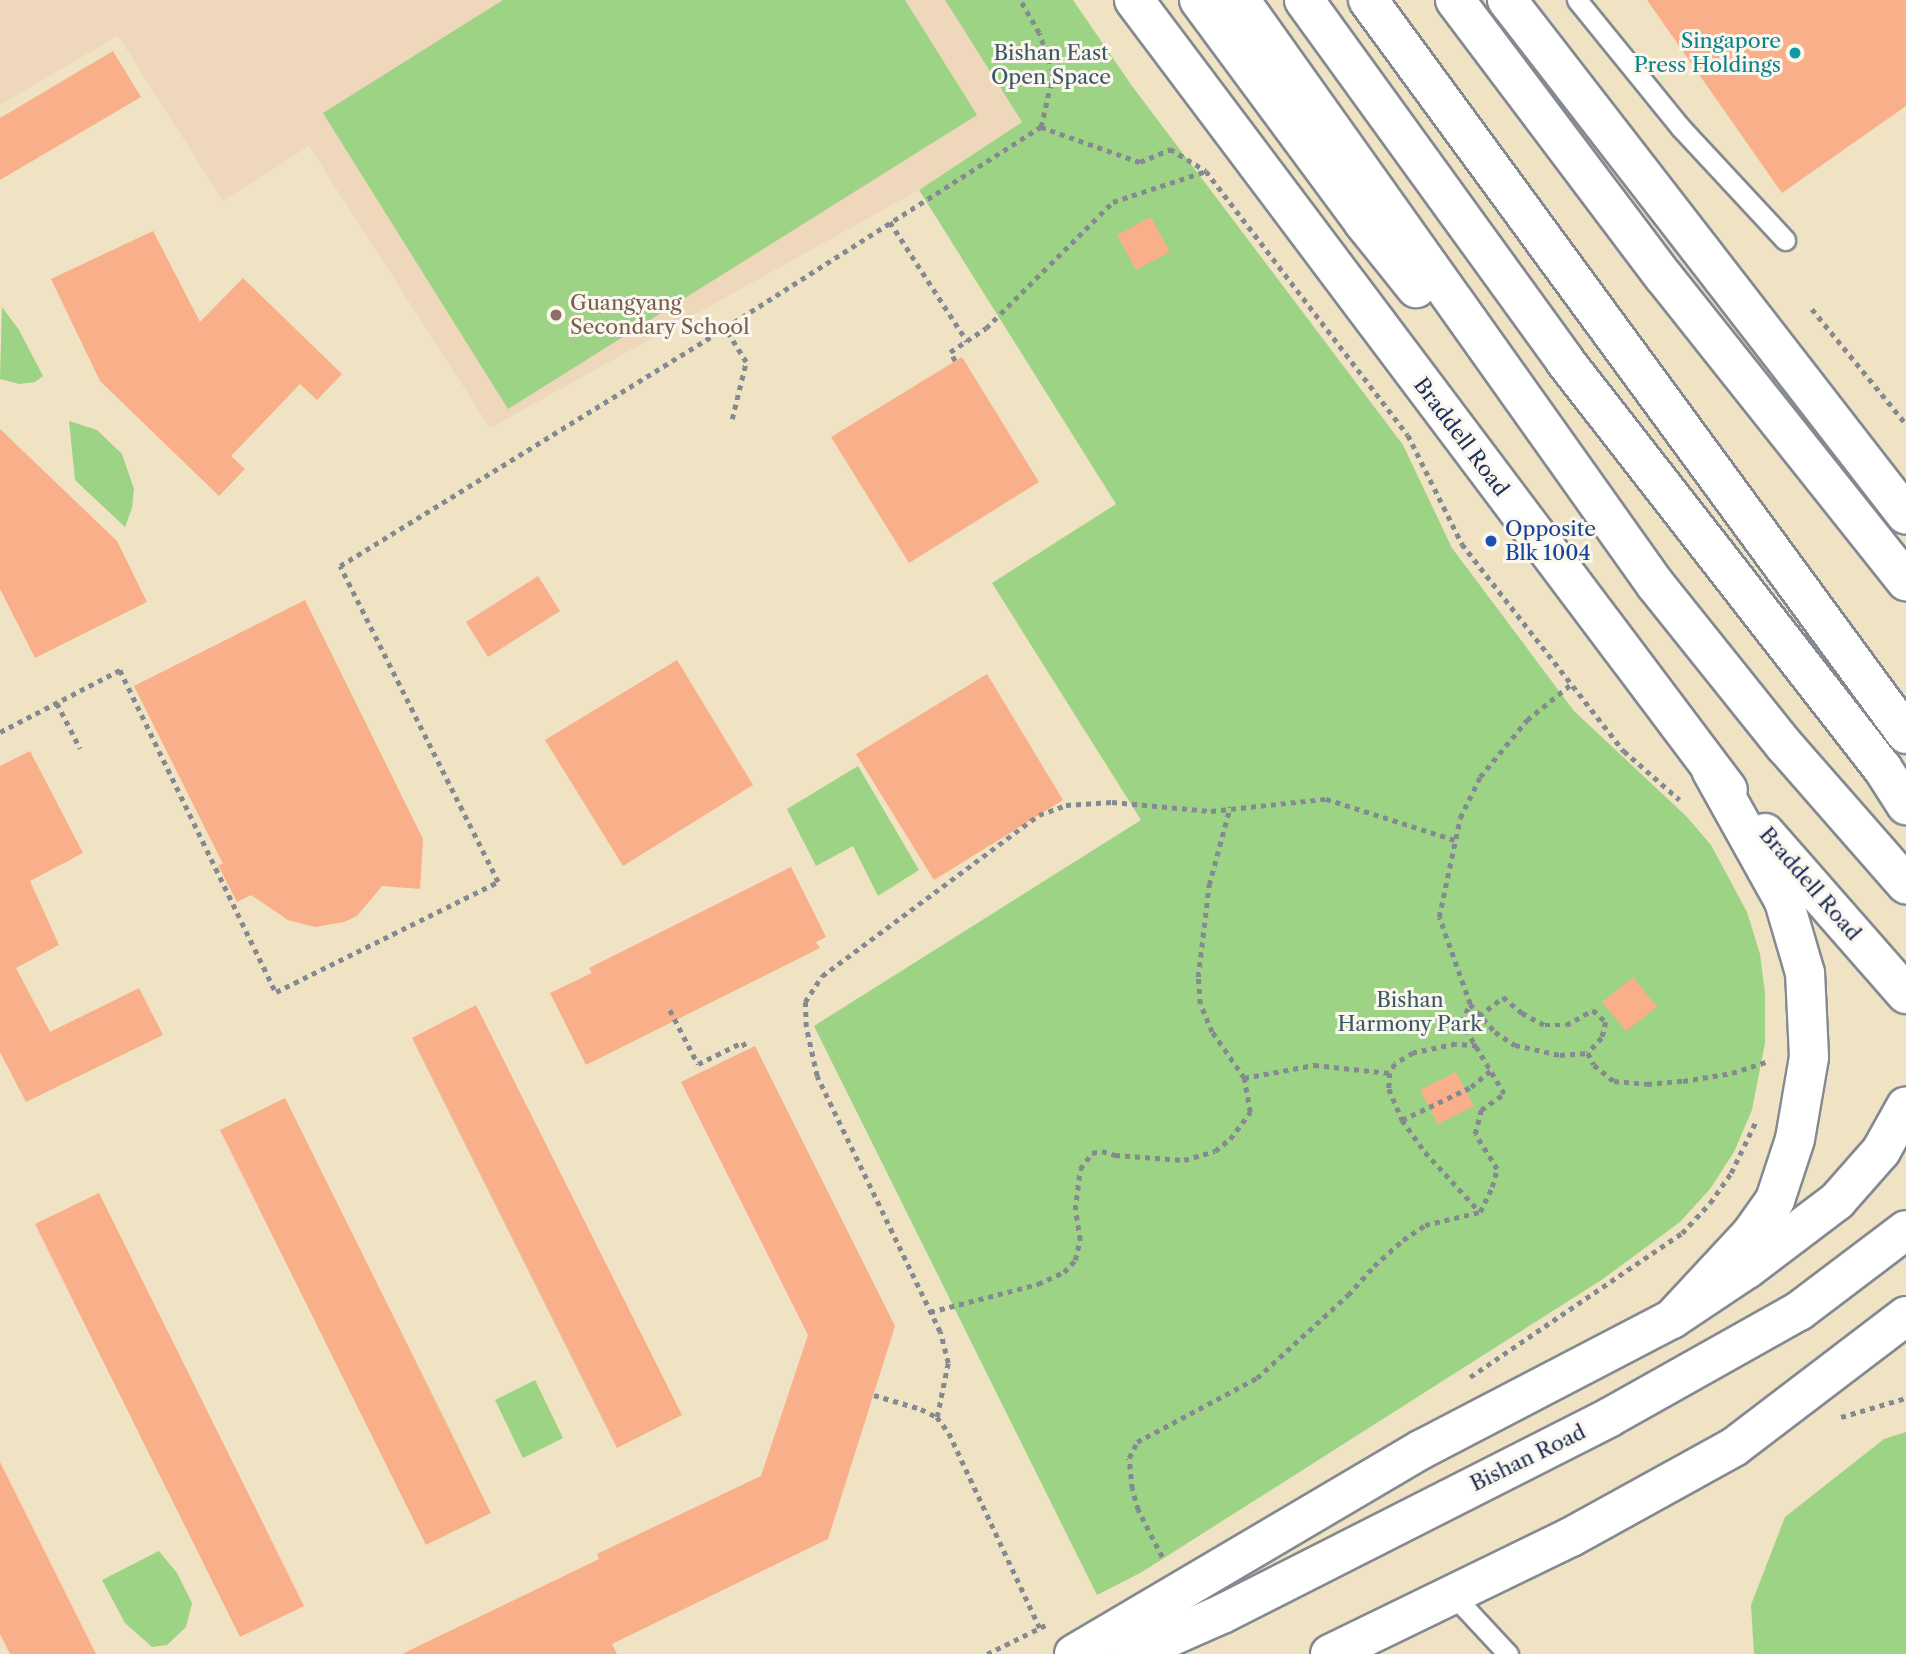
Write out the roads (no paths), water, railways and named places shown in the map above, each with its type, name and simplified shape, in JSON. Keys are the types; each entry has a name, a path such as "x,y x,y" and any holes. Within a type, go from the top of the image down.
{"main road":[{"name":"Braddell Road","path":"1134,0 1711,769 1906,994"},
{"path":"1199,0 1363,222 1785,746 1906,884"},
{"path":"1240,0 1655,584"},
{"path":"1304,0 1565,361 1895,768 1906,804"},
{"path":"1368,0 1906,734"},
{"path":"1455,0 1664,276 1906,581"},
{"path":"1507,0 1906,515"},
{"path":"1672,1319 1751,1234 1774,1200 1795,1139 1809,1057 1805,973 1784,901 1711,769"},
{"path":"1074,1654 1422,1449 1672,1319 1747,1269 1837,1201 1881,1151 1906,1106"},
{"name":"Bishan Road","path":"1131,1654 1222,1614 1622,1410 1799,1311 1906,1230"},
{"path":"1734,1447 1906,1316"},
{"path":"1330,1654 1571,1537 1734,1447 1856,1371 1906,1351"}],"lane":[{"path":"1577,0 1681,128 1785,240"},
{"path":"1453,1595 1507,1654"}],"place":[{"name":"Singapore Press Holdings","path":"1795,53"},
{"name":"Guangyang Secondary School","path":"556,315"},
{"name":"Opposite Blk 1004","path":"1491,541"}],"park label":[{"name":"Bishan East Open Space","path":"1051,65"},
{"name":"Bishan Harmony Park","path":"1410,1012"}]}
